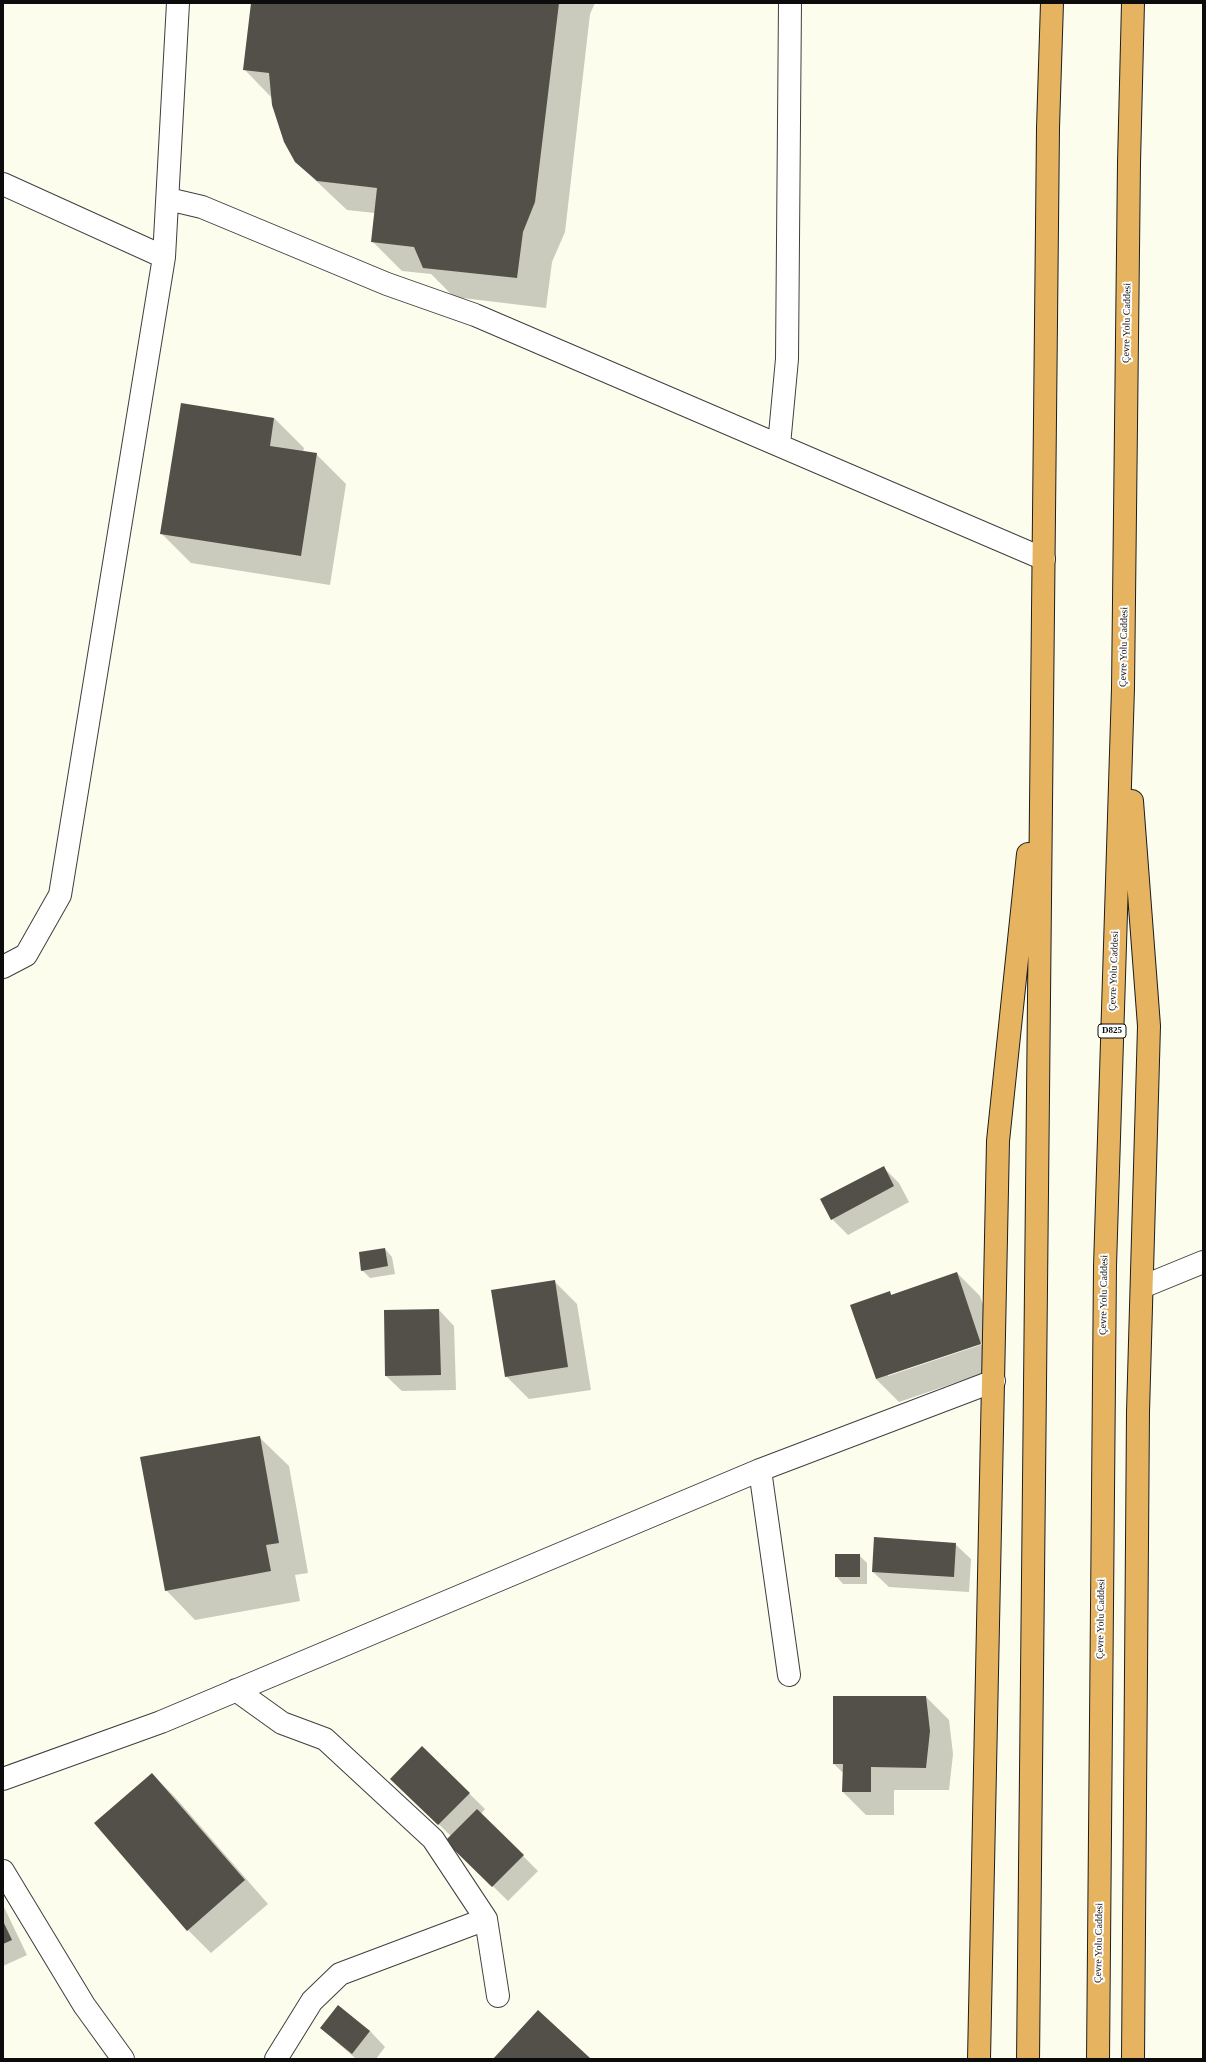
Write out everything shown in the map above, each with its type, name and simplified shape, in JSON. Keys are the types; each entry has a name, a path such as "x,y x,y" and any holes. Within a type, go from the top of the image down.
{"highway":[{"path":"1028,2059 1048,128 1052,3"},
{"name":"Çevre Yolu Caddesi","path":"1098,2059 1104,1266 1123,688 1129,163 1133,3"},
{"path":"1123,688 1149,1026 1138,1428 1133,2059"},
{"path":"979,2059 998,1141 1042,719"}],"street":[{"path":"3,967 26,955 60,895 164,257 178,3"},
{"path":"779,445 787,359 790,3"},
{"path":"3,184 164,257"},
{"path":"168,199 202,207 387,284 475,315 1044,559"},
{"path":"1142,1287 1203,1262"},
{"path":"3,1779 161,1722 760,1470 994,1381"},
{"path":"760,1470 789,1675"},
{"path":"236,1690 282,1723 325,1738 355,1764 433,1839 486,1919 498,1996"},
{"path":"3,1871 84,2005 123,2059"},
{"path":"276,2059 312,2001 340,1974 486,1919"}],"building":[{"path":"251,3 559,3 535,202 523,232 517,278 423,268 414,247 371,242 377,188 317,181 295,162 284,142 272,105 269,73 243,70"},
{"path":"181,403 274,418 270,446 317,453 301,556 160,534"},
{"path":"884,1166 894,1186 831,1220 820,1199"},
{"path":"385,1248 388,1266 361,1271 359,1252"},
{"path":"957,1272 981,1344 876,1379 850,1305 890,1291 891,1295"},
{"path":"555,1280 568,1367 505,1377 491,1290"},
{"path":"439,1309 441,1375 385,1376 384,1310"},
{"path":"260,1436 279,1543 266,1545 271,1571 165,1591 140,1457"},
{"path":"874,1537 956,1543 954,1577 872,1572"},
{"path":"835,1554 860,1554 860,1577 835,1577"},
{"path":"833,1696 926,1696 930,1731 926,1768 871,1767 871,1792 842,1792 843,1764 833,1764"},
{"path":"422,1746 470,1793 438,1825 390,1779"},
{"path":"152,1773 245,1880 187,1931 94,1823"},
{"path":"477,1809 524,1855 492,1887 445,1841"},
{"path":"3,1921 12,1940 3,1944"},
{"path":"338,2005 370,2031 352,2054 320,2028"},
{"path":"538,2010 590,2058 493,2059"}]}
